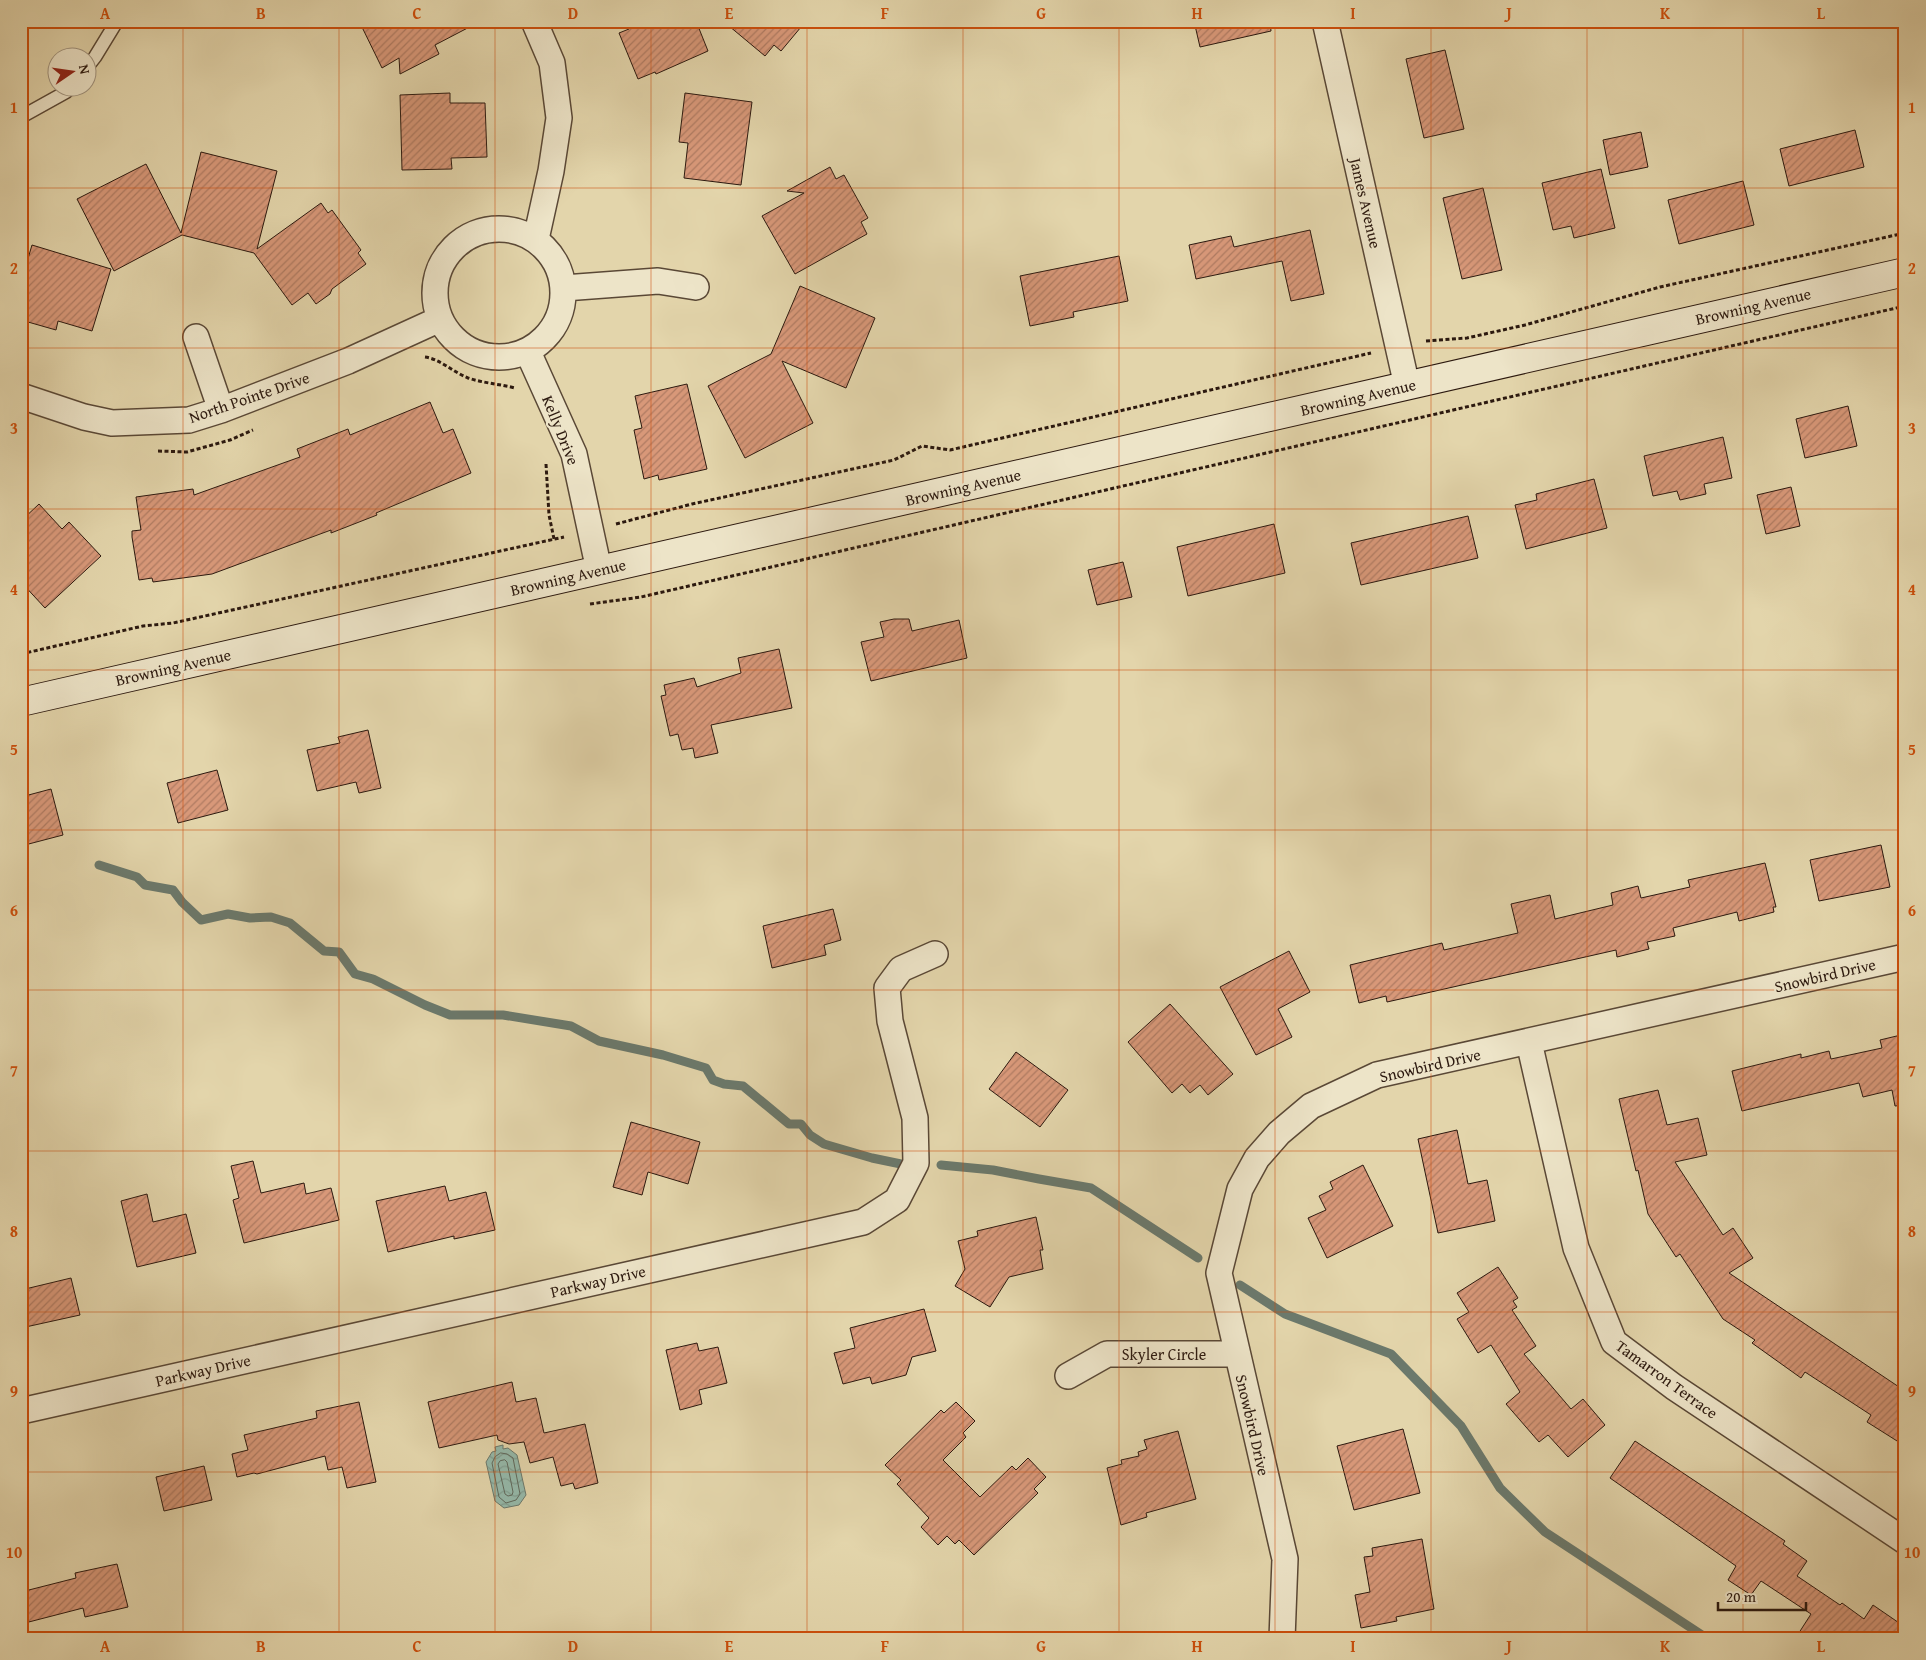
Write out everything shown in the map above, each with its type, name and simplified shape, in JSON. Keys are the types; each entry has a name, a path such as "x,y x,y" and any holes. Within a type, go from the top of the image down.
{"street":[{"path":"534,21 552,63 559,118 551,171 536,240"},
{"name":"James Avenue","path":"1325,21 1407,386"},
{"path":"496,228 516,231 536,240 550,253 559,269 564,288 563,307 556,325 544,340 528,352 508,358 487,357 468,350 451,337 440,319 435,299 436,278 444,259 458,243 476,233 496,228"},
{"name":"Browning Avenue","path":"21,702 1905,272"},
{"path":"564,288 658,281 696,287"},
{"name":"North Pointe Drive","path":"21,396 84,417 112,423 189,420 222,410 348,361 440,319"},
{"path":"196,337 222,410"},
{"name":"Kelly Drive","path":"528,352 574,454 599,570"},
{"name":"Parkway Drive","path":"21,1412 862,1222 897,1200 916,1163 915,1118 890,1021 887,988 901,969 935,954"},
{"name":"Snowbird Drive","path":"1282,1639 1285,1559 1218,1273 1240,1189 1256,1158 1279,1133 1311,1106 1377,1076 1905,956"},
{"name":"Tamarron Terrace","path":"1529,1042 1576,1248 1614,1342 1674,1387 1905,1541"},
{"name":"Skyler Circle","path":"1068,1376 1107,1354 1237,1354"}],"lane":[{"path":"98,50 117,21"},
{"path":"21,117 55,98"}],"path":[{"path":"21,654 143,626 173,623 591,531 692,504 894,460 922,446 950,450 1398,346 1436,339 1467,338 1525,325 1660,288 1905,233"},
{"path":"584,605 641,598 1905,306"},
{"path":"424,357 432,358 456,373 469,378 519,389"},
{"path":"153,451 186,452 230,440 256,428"},
{"path":"545,455 549,516 554,539"}],"water":[{"path":"503,1445 503,1449 508,1448 517,1455 526,1495 519,1505 504,1508 495,1501 486,1462 492,1452 496,1451 495,1447"}],"building":[{"path":"359,21 481,21 435,45 439,54 400,74 399,58 382,68"},
{"path":"626,21 696,21 708,51 656,74 655,72 638,79 619,33 629,29"},
{"path":"723,21 806,21 781,51 774,45 765,56"},
{"path":"1194,21 1270,21 1271,31 1200,47"},
{"path":"1445,50 1464,129 1424,138 1406,59"},
{"path":"450,93 450,103 485,103 487,157 451,158 452,169 402,170 400,95"},
{"path":"685,93 752,102 741,185 684,178 688,143 679,142"},
{"path":"1855,130 1864,167 1789,186 1780,149"},
{"path":"1641,132 1648,167 1610,175 1603,140"},
{"path":"201,152 277,171 257,249 321,203 328,213 332,210 361,250 358,253 366,264 332,289 330,294 316,304 308,293 292,305 254,253 182,235 114,271 77,199 146,164 181,233"},
{"path":"830,167 836,179 844,175 868,218 861,222 867,234 795,274 762,216 804,193 787,191"},
{"path":"1601,169 1615,228 1574,238 1571,226 1553,230 1542,183"},
{"path":"1743,181 1754,225 1679,244 1668,200"},
{"path":"1483,188 1502,270 1462,279 1443,198"},
{"path":"1310,230 1324,294 1291,301 1282,261 1196,279 1189,245 1231,236 1234,247"},
{"path":"32,245 111,269 92,331 58,321 56,330 21,320 21,282"},
{"path":"1119,256 1128,301 1073,312 1074,317 1030,326 1020,276"},
{"path":"800,286 875,318 846,388 782,361 813,423 745,458 708,386 771,354"},
{"path":"687,384 707,469 659,480 658,475 644,479 634,430 642,428 635,396"},
{"path":"430,402 443,433 453,429 471,473 376,513 377,515 331,533 331,530 212,574 153,582 152,578 139,580 132,537 132,531 141,530 136,497 193,489 194,495 300,457 297,449 348,429 350,435"},
{"path":"1848,406 1857,446 1805,458 1796,419"},
{"path":"1723,437 1732,478 1704,484 1706,494 1680,500 1677,491 1653,496 1644,456"},
{"path":"1594,479 1607,528 1526,549 1515,505 1537,500 1536,494"},
{"path":"1791,487 1800,526 1766,534 1757,495"},
{"path":"39,504 62,529 69,522 101,556 45,608 21,582 21,521"},
{"path":"1468,516 1478,558 1361,585 1351,543"},
{"path":"1274,524 1285,573 1188,596 1177,547"},
{"path":"1123,562 1132,597 1097,605 1088,570"},
{"path":"894,619 909,619 912,631 959,620 967,658 871,681 861,642 884,637 880,622"},
{"path":"779,649 792,708 711,725 718,753 695,758 693,748 682,750 678,734 670,736 661,696 666,695 664,685 694,678 697,687 741,673 738,658"},
{"path":"368,730 381,788 359,793 356,782 317,791 307,750 340,743 338,737"},
{"path":"217,770 228,810 178,823 167,783"},
{"path":"51,789 63,835 21,846 21,797"},
{"path":"1881,845 1890,887 1819,901 1810,860"},
{"path":"1765,863 1776,907 1773,907 1774,912 1739,921 1737,912 1673,928 1675,936 1647,942 1649,949 1617,957 1616,950 1387,1002 1386,996 1359,1003 1350,965 1442,943 1444,950 1518,933 1511,904 1550,895 1555,919 1613,905 1611,893 1638,886 1641,898 1690,887 1688,880"},
{"path":"833,909 841,940 824,945 826,955 772,968 763,926"},
{"path":"1289,951 1310,992 1278,1009 1292,1037 1256,1055 1220,987"},
{"path":"1170,1004 1233,1074 1208,1095 1200,1085 1190,1093 1182,1084 1172,1093 1128,1042"},
{"path":"1905,1034 1905,1105 1895,1106 1892,1090 1863,1097 1859,1083 1742,1111 1732,1071 1801,1054 1801,1058 1829,1051 1831,1059 1882,1048 1880,1040"},
{"path":"1016,1052 1068,1090 1040,1127 989,1089"},
{"path":"1658,1090 1667,1125 1698,1118 1707,1155 1675,1162 1723,1235 1733,1228 1753,1258 1729,1273 1905,1391 1905,1446 1867,1422 1871,1415 1805,1372 1801,1378 1752,1343 1755,1340 1723,1319 1680,1254 1676,1257 1648,1214 1619,1099"},
{"path":"631,1122 700,1142 688,1184 648,1172 642,1195 613,1187"},
{"path":"1457,1130 1468,1184 1487,1180 1495,1221 1438,1233 1418,1139"},
{"path":"253,1161 261,1193 304,1183 306,1194 331,1188 339,1220 244,1243 233,1200 239,1198 231,1166"},
{"path":"1363,1165 1393,1226 1327,1258 1308,1218 1326,1210 1319,1196 1333,1189 1330,1182"},
{"path":"445,1186 449,1201 486,1192 495,1230 454,1239 454,1236 388,1252 376,1201"},
{"path":"147,1194 153,1222 186,1214 196,1253 137,1267 121,1201"},
{"path":"1036,1217 1043,1250 1040,1250 1043,1269 1009,1277 990,1307 955,1286 965,1269 958,1241 978,1236 977,1231"},
{"path":"1498,1267 1518,1298 1513,1301 1517,1307 1512,1310 1536,1346 1524,1354 1571,1409 1583,1399 1605,1425 1568,1457 1548,1435 1539,1442 1506,1404 1520,1392 1491,1345 1478,1353 1457,1319 1469,1312 1457,1293"},
{"path":"71,1278 80,1315 21,1328 21,1290"},
{"path":"924,1309 936,1351 912,1357 906,1375 872,1384 870,1377 843,1384 834,1353 855,1348 850,1328"},
{"path":"697,1343 699,1351 718,1347 727,1383 699,1390 702,1404 680,1410 666,1350"},
{"path":"512,1382 516,1402 536,1398 544,1433 585,1424 598,1483 575,1489 573,1483 561,1486 553,1457 530,1463 524,1442 509,1444 498,1440 497,1435 439,1448 428,1402"},
{"path":"359,1402 376,1482 347,1488 342,1467 328,1470 325,1456 257,1474 237,1477 232,1454 248,1450 244,1435 317,1418 316,1411"},
{"path":"956,1402 975,1421 963,1433 966,1437 943,1460 980,1497 1012,1466 1016,1470 1028,1458 1046,1477 1034,1489 1038,1493 974,1555 959,1540 955,1544 947,1536 938,1545 921,1527 929,1518 897,1484 901,1480 885,1465 941,1410 944,1413"},
{"path":"1403,1429 1420,1493 1354,1510 1337,1446"},
{"path":"1178,1431 1196,1499 1146,1513 1147,1517 1121,1525 1107,1468 1122,1464 1121,1460 1139,1456 1138,1452 1147,1449 1144,1440"},
{"path":"1635,1441 1785,1541 1783,1544 1807,1561 1797,1576 1840,1605 1842,1603 1864,1619 1873,1605 1905,1627 1905,1639 1795,1639 1811,1614 1761,1581 1751,1595 1728,1580 1736,1566 1610,1478"},
{"path":"204,1466 212,1500 164,1511 156,1477"},
{"path":"1422,1539 1434,1609 1396,1617 1397,1621 1361,1628 1355,1595 1370,1592 1364,1557 1373,1556 1372,1548"},
{"path":"117,1564 128,1607 85,1617 83,1608 21,1624 21,1592 76,1578 75,1573"}],"waterway":[{"path":"99,865 137,877 145,885 173,890 182,902 201,920 228,914 250,918 271,917 290,923 324,951 339,952 355,974 373,979 425,1005 450,1015 503,1015 571,1026 599,1041 663,1055 706,1068 713,1080 724,1084 743,1086 789,1124 801,1124 810,1135 824,1144 901,1164"},
{"path":"941,1165 993,1170 1091,1188 1198,1258"},
{"path":"1240,1285 1285,1314 1391,1354 1461,1426 1500,1488 1545,1532 1708,1639"}]}
